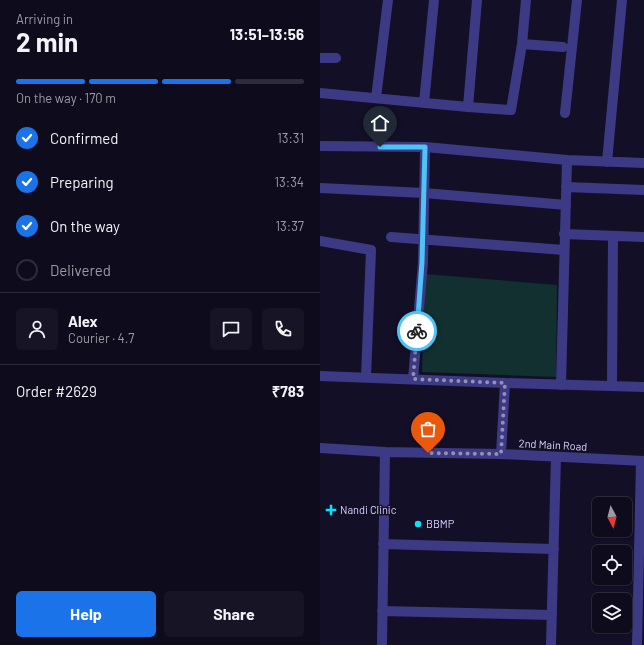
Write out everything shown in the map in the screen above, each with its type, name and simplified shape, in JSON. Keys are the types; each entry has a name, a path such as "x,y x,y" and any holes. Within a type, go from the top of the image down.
{"street":[{"path":"376,98 388,0"},
{"path":"424,103 434,0"},
{"path":"468,107 477,0"},
{"path":"320,93 511,110 522,44 526,0"},
{"path":"565,113 577,0"},
{"path":"607,162 622,0"},
{"path":"522,44 563,47"},
{"path":"320,58 336,58"},
{"path":"320,146 425,147 567,160 644,163"},
{"path":"413,379 422,262 425,147"},
{"path":"561,385 567,160"},
{"path":"566,187 644,190"},
{"path":"320,188 424,193 566,205"},
{"path":"564,234 644,237"},
{"path":"392,236 564,250"},
{"path":"612,386 613,236"},
{"path":"320,241 372,250 366,377"},
{"path":"320,376 644,387"},
{"path":"501,454 505,383"},
{"name":"2nd Main Road","path":"320,448 385,452 501,454 642,461"},
{"path":"382,645 385,452"},
{"path":"551,645 556,457"},
{"path":"637,645 642,461"},
{"path":"383,544 554,549"},
{"path":"382,611 552,615"}],"green space":[{"path":"425,274 557,285 556,377 422,372"}],"way so far":[{"path":"417,331 413,379 505,383 501,454 428,453"}],"place":[{"name":"Nandi Clinic","path":"331,510"},
{"name":"BBMP","path":"418,524"}],"route":[{"path":"380,147 425,147 422,262 417,331"}]}
